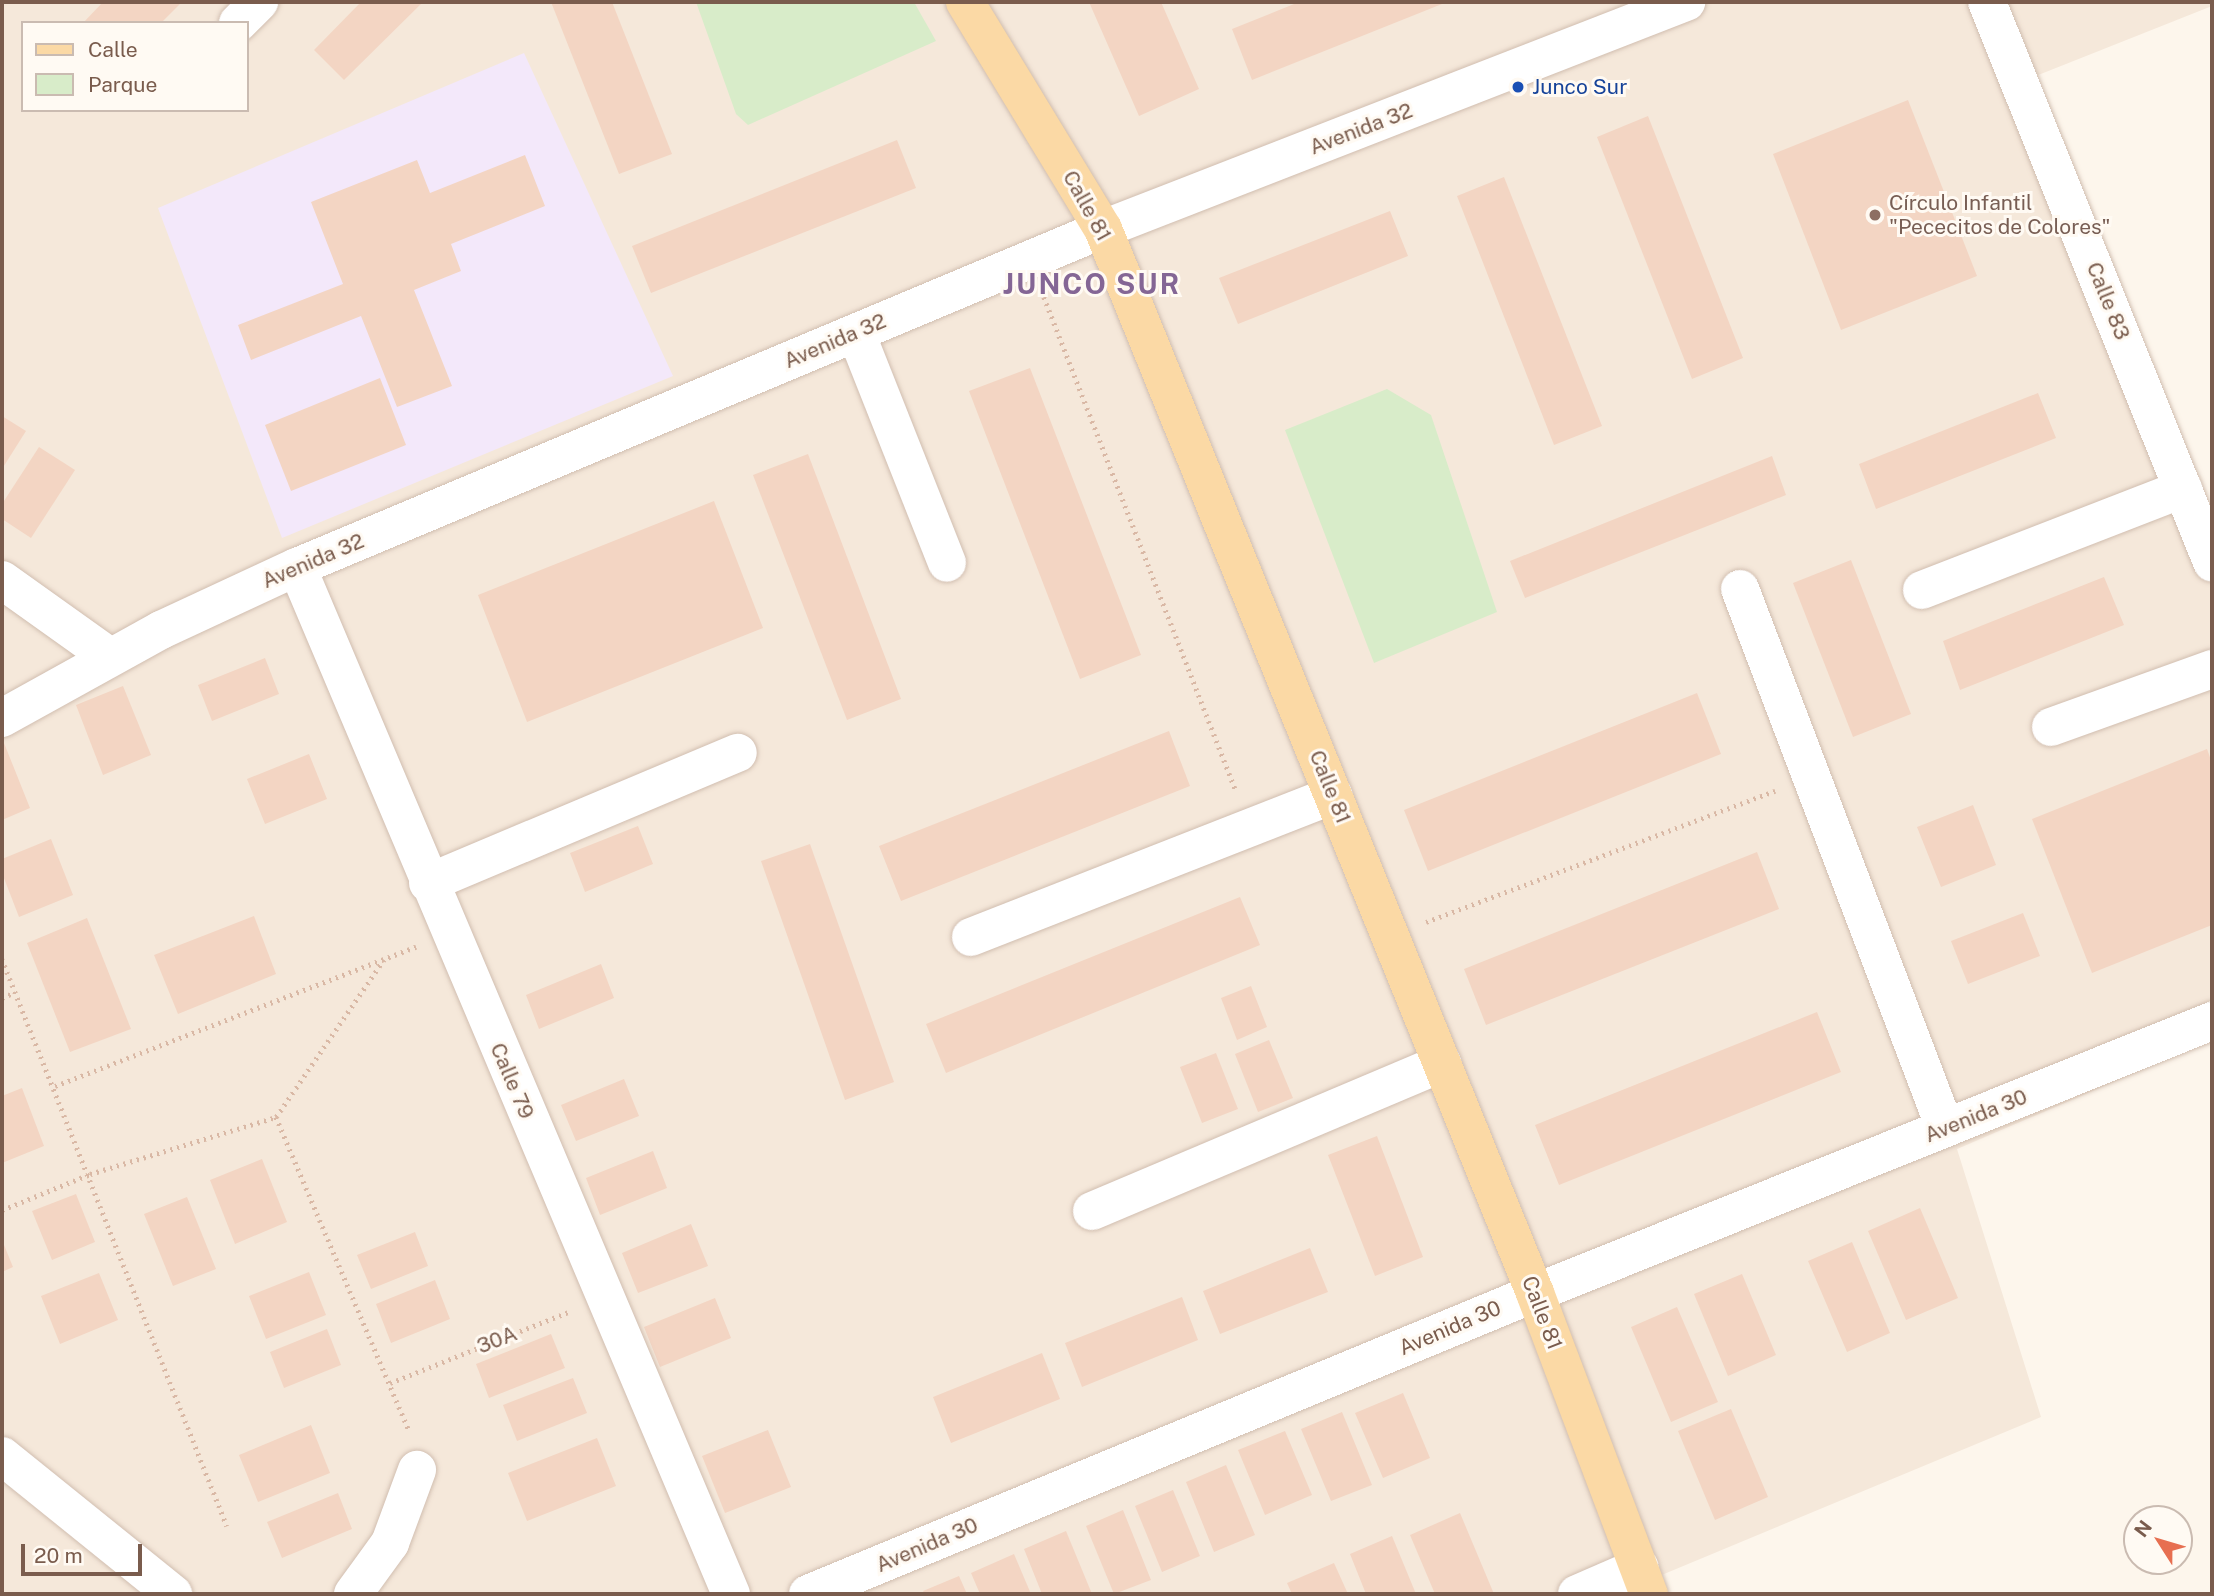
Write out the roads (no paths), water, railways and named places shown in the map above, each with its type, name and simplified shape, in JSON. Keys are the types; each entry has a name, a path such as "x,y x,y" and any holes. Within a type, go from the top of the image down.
{"main road":[{"name":"Calle 81","path":"965,2 1104,229 1535,1293 1644,1581"}],"street":[{"path":"240,21 259,2"},
{"name":"Avenida 32","path":"2,718 110,657 297,567 1104,229 1686,2"},
{"name":"Calle 83","path":"1987,2 2212,562"},
{"path":"856,333 947,563"},
{"path":"1922,590 2183,489"},
{"name":"Calle 79","path":"297,567 449,934 731,1594"},
{"path":"2,580 110,657"},
{"path":"1740,589 1945,1128"},
{"path":"2051,727 2212,668"},
{"path":"428,883 738,753"},
{"path":"971,937 1333,795"},
{"name":"Avenida 30","path":"808,1594 1535,1293 2212,1021"},
{"path":"1092,1211 1442,1063"},
{"path":"2,1456 173,1594"},
{"path":"353,1594 390,1543 417,1470"},
{"path":"1577,1594 1644,1581"}],"place":[{"name":"Junco Sur","path":"1518,87"},
{"name":"Círculo Infantil \"Pececitos de Colores\"","path":"1875,215"}],"district":[{"name":"JUNCO SUR","path":"1092,284"}]}
